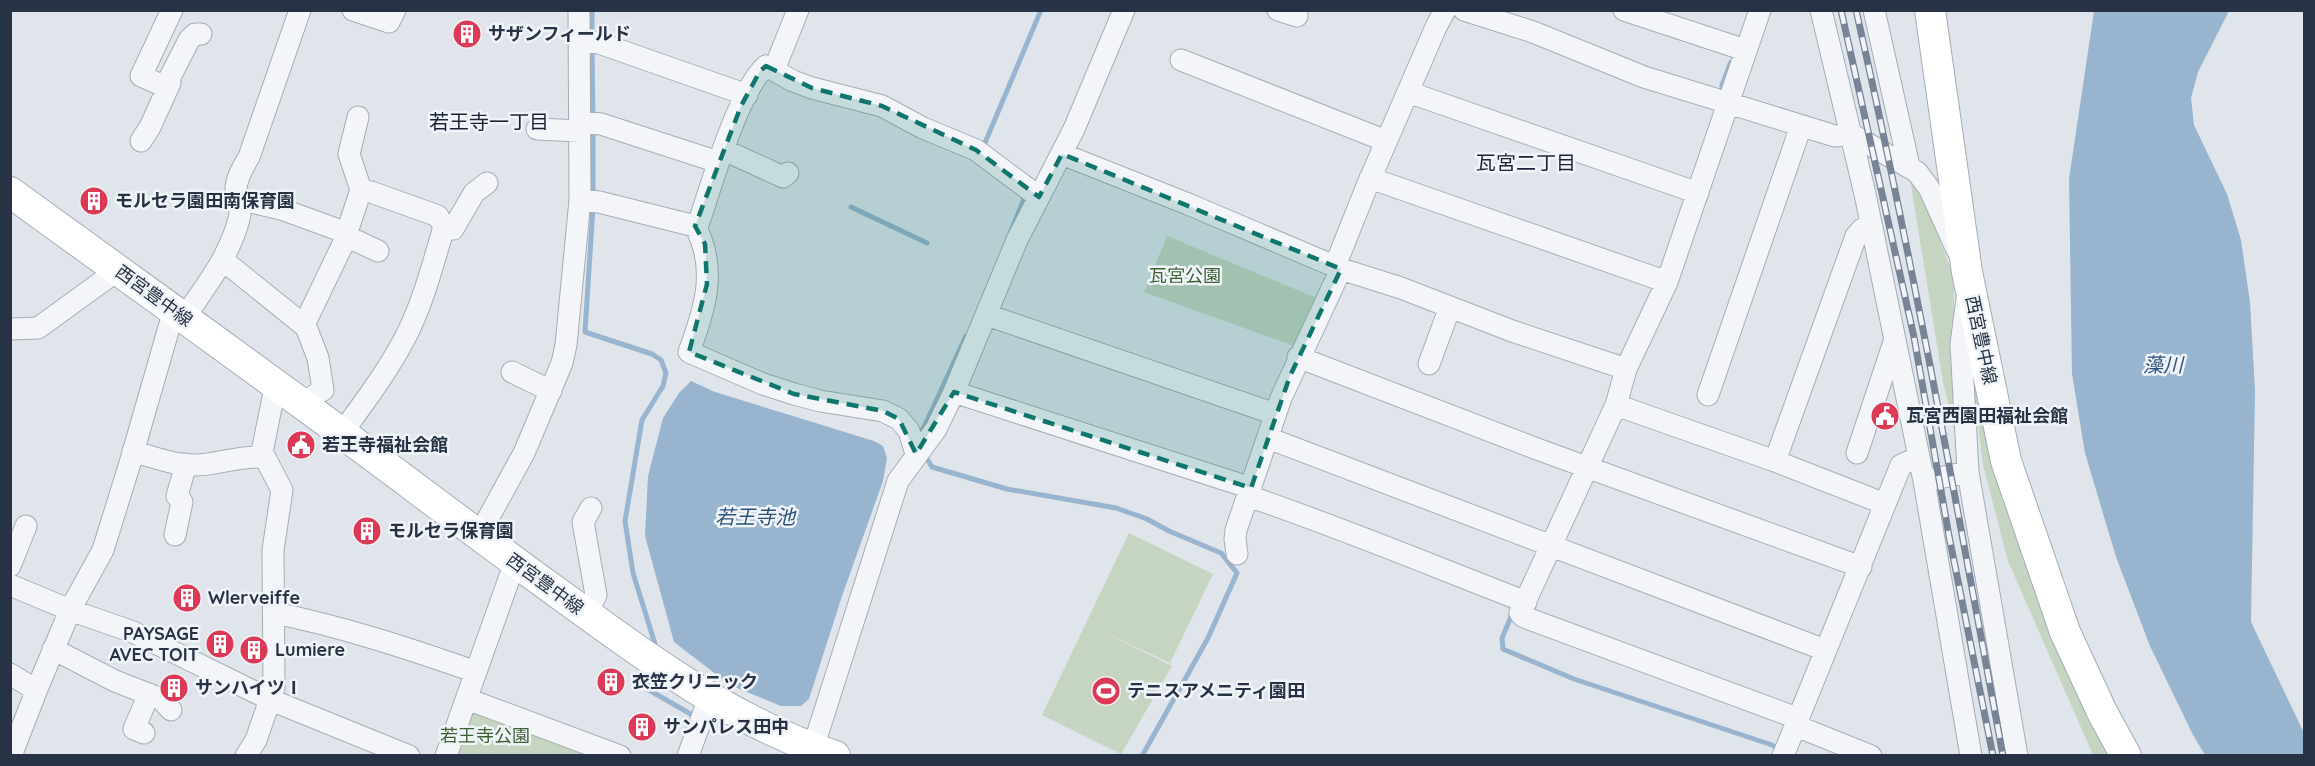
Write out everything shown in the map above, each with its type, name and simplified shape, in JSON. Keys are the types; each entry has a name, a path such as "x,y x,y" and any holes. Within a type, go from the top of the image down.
{"main road":[{"name":"西宮豊中線","path":"1930,10 1968,279 2006,461 2065,632 2102,712 2126,756"},
{"name":"西宮豊中線","path":"10,192 276,383 653,662 709,698 760,726 824,752"}],"street":[{"path":"168,88 141,76 172,10"},
{"path":"12,755 36,690 70,610 103,550 179,314 224,261 239,219 240,207 236,189 241,171 249,157 300,10"},
{"path":"352,10 389,22 395,10"},
{"path":"479,535 524,453 562,363 566,345 588,201 589,42 579,10"},
{"path":"774,70 798,10"},
{"path":"824,752 898,481 936,429 954,392 1017,240 1062,154 1124,10"},
{"path":"1237,554 1236,530 1275,414 1338,268 1370,178 1445,10"},
{"path":"1464,10 1533,32 1644,77 1727,104 1835,136 1851,134 1909,166 1917,172 1929,188 1968,279 1961,344 1968,472 2017,756"},
{"path":"1624,10 1668,17 1745,50"},
{"path":"1760,10 1667,282 1626,369 1616,405 1520,613 1524,617 1796,721 1871,756"},
{"path":"1821,10 1872,226 1924,481 1971,756"},
{"path":"1874,10 1909,166"},
{"path":"141,141 189,40 195,34 201,34"},
{"path":"589,42 747,95"},
{"path":"1181,60 1206,77 1294,113 1386,141"},
{"path":"695,226 699,222 721,156 747,95 760,71 766,66 793,81 812,88 882,106 923,128 976,150 1039,197"},
{"path":"1408,92 1698,193"},
{"path":"304,325 326,283 346,235 361,190 349,154 358,117"},
{"path":"537,129 587,125 721,156 783,177 788,173"},
{"path":"1708,395 1802,126"},
{"path":"1062,154 1188,204 1338,268 1523,335 1626,369"},
{"path":"1370,178 1667,282"},
{"path":"444,227 453,229 474,193 487,183"},
{"path":"342,433 361,409 405,338 426,285 444,227 438,216 361,190"},
{"path":"238,199 295,213 378,251"},
{"path":"588,201 695,226 705,243 707,284 699,327 688,352 763,384 794,394 820,401 883,411 899,419 909,431 916,454"},
{"path":"1774,461 1857,236 1862,229 1872,226"},
{"path":"224,261 304,325 318,358 323,390 302,403"},
{"path":"10,329 38,328 118,270"},
{"path":"1429,364 1450,307"},
{"path":"987,315 1275,414"},
{"path":"1857,453 1895,341"},
{"path":"1298,357 1587,467 1861,567"},
{"path":"512,372 551,391"},
{"path":"246,756 256,740 274,688 273,550 282,490 262,452 276,383"},
{"path":"954,392 1249,492 1526,602"},
{"path":"1616,405 1774,461 1885,504"},
{"path":"1268,438 1826,650"},
{"path":"133,451 174,464 186,465 208,464 247,457 265,457"},
{"path":"1783,756 1901,465 1919,457"},
{"path":"175,535 182,502 177,496 186,465"},
{"path":"1924,481 1968,472"},
{"path":"586,614 596,595 583,522 591,508"},
{"path":"10,566 26,526"},
{"path":"446,756 515,562"},
{"path":"10,585 70,610 147,637 271,700 409,756"},
{"path":"275,613 325,623 366,635 476,672"},
{"path":"53,649 115,681 160,699 171,710"},
{"path":"10,675 36,690"},
{"path":"144,733 134,729 149,694"},
{"path":"688,756 709,698"},
{"path":"467,699 620,756"}],"highlighted area":[{"path":"766,66 812,88 882,106 976,150 1039,197 1062,154 1341,269 1290,376 1251,488 954,392 916,454 899,419 883,411 794,394 689,352 707,284 705,244 695,226 741,106 760,71"}],"green space":[{"path":"1909,173 1917,181 1954,277 1954,345 1961,459 1943,382"},
{"name":"瓦宮公園","path":"1167,236 1319,299 1297,347 1144,292"},
{"path":"1970,363 2117,755 2093,755 2008,561 1983,465"},
{"path":"1129,533 1213,574 1170,663 1103,632 1172,666 1121,754 1042,715"},
{"name":"若王寺公園","path":"477,712 595,756 457,756 472,714"}],"water":[{"name":"藻川","path":"2094,11 2229,11 2198,72 2191,98 2194,125 2227,194 2241,240 2250,302 2255,391 2251,622 2304,733 2304,755 2205,755 2150,646 2116,557 2085,453 2072,374 2069,179"},
{"name":"若王寺池","path":"691,381 715,392 874,441 883,446 887,458 883,481 842,596 809,699 801,706 781,706 730,685 674,642 645,536 648,476 663,418 679,393"}],"waterway":[{"path":"592,10 592,39"},
{"path":"982,150 1041,10"},
{"path":"592,48 593,120"},
{"path":"1722,93 1722,85 1731,62"},
{"path":"593,129 593,198"},
{"path":"1011,231 1024,199 1021,192"},
{"path":"593,207 585,332 652,354 661,360 666,373 663,386 642,420 625,521 633,573 655,644 654,650"},
{"path":"851,207 927,243"},
{"path":"919,435 966,336"},
{"path":"924,454 932,467 1007,489 1116,508 1147,519 1221,553 1237,573 1208,638 1142,756"},
{"path":"1513,612 1502,638 1503,649 1574,679 1772,745 1781,751"},
{"path":"650,671 647,689 696,717"}],"railway":[{"path":"1841,10 1914,337 1949,536 1993,756"},
{"path":"1856,10 1915,289 2003,756"}],"place":[{"name":"サザンフィールド","path":"467,34"},
{"name":"モルセラ園田南保育園","path":"94,201"},
{"name":"瓦宮西園田福祉会館","path":"1885,416"},
{"name":"若王寺福祉会館","path":"301,445"},
{"name":"モルセラ保育園","path":"367,531"},
{"name":"Wlerveiffe","path":"187,598"},
{"name":"PAYSAGE AVEC TOIT","path":"220,644"},
{"name":"Lumiere","path":"254,650"},
{"name":"衣笠クリニック","path":"611,682"},
{"name":"サンハイツⅠ","path":"174,688"},
{"name":"テニスアメニティ園田","path":"1106,691"},
{"name":"サンパレス田中","path":"642,727"}],"district":[{"name":"若王寺一丁目","path":"489,122"},
{"name":"瓦宮二丁目","path":"1526,163"}]}
